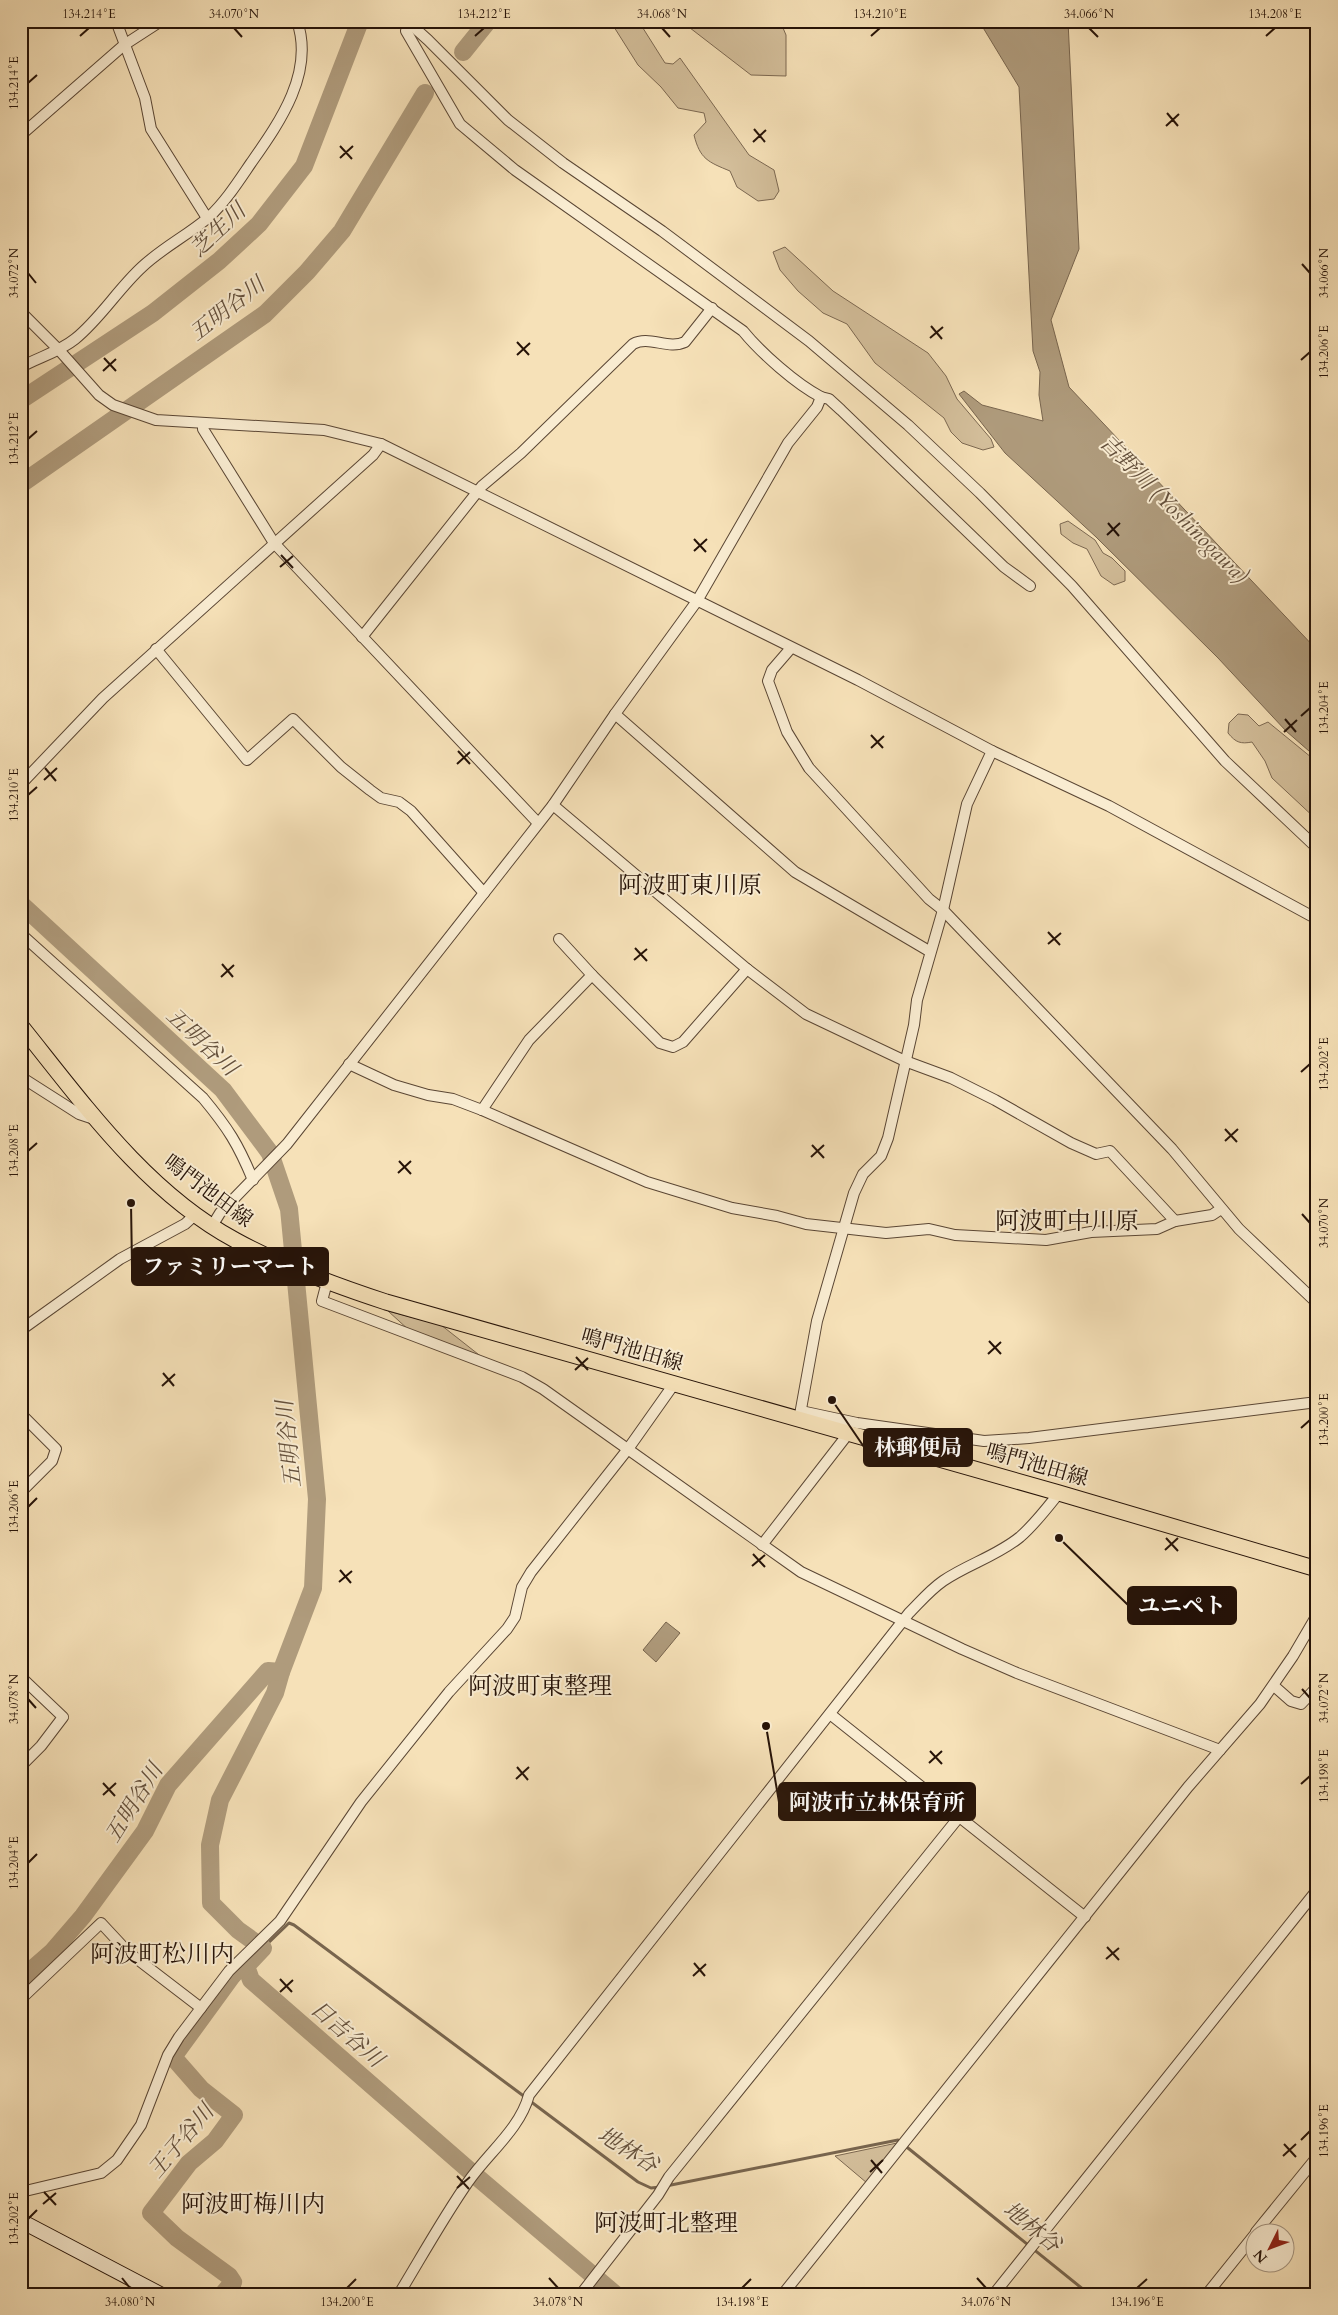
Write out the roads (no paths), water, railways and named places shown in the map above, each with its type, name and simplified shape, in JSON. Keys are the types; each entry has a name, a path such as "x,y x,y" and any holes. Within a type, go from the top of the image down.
{"main road":[{"name":"鳴門池田線","path":"21,1026 124,1152 164,1189 212,1226 234,1240 321,1279 386,1302 674,1384 800,1416 848,1434 1059,1493 1317,1569"}],"street":[{"path":"116,21 144,98 150,129 207,218"},
{"path":"21,135 124,45 161,21"},
{"path":"21,367 59,350 76,339 142,266 207,218 225,201 284,114 294,89 301,62 301,32 297,21"},
{"path":"404,22 406,31 460,124 515,170 743,331 752,343 808,390 829,399 1004,568 1030,586"},
{"path":"404,22 508,120 563,163 662,231 809,341 908,425 980,493 1072,586 1225,761 1317,848"},
{"path":"362,637 477,492 521,453 632,344 640,340 678,345 685,342 712,308"},
{"path":"21,312 59,350 99,396 113,405 156,420 324,430 381,444 858,680 992,751 1109,806 1317,919"},
{"path":"212,1226 220,1213 280,1152 553,804 615,714 697,601 788,443 817,407 821,397"},
{"path":"202,423 203,429 274,543 538,824"},
{"path":"21,784 103,698 373,455 381,444"},
{"path":"791,648 772,670 768,681 787,732 809,768 843,809 928,899 943,910 1172,1149 1239,1229 1317,1303"},
{"path":"156,649 247,760 293,719 342,767 370,790 382,798 399,802 411,811 484,893"},
{"path":"615,714 794,872 930,951"},
{"path":"992,751 967,804 943,910 930,951 888,1138 881,1156 863,1174 854,1193 817,1321 800,1416 984,1441 1029,1438 1317,1402"},
{"path":"553,804 747,969 806,1014 905,1061 951,1078 995,1100 1071,1143 1096,1154 1110,1152 1176,1222"},
{"path":"21,934 203,1098 231,1133 255,1179"},
{"path":"559,939 592,975 660,1042 674,1047 683,1042 747,969"},
{"path":"482,1110 529,1040 592,975"},
{"path":"349,1064 394,1085 428,1095 453,1099 482,1110 647,1182 732,1208 777,1216 806,1224 886,1233 929,1229 955,1235 1046,1240 1091,1232 1157,1229 1176,1222 1212,1215 1221,1209"},
{"path":"21,1077 80,1114 98,1120"},
{"path":"21,1330 120,1259 185,1224 196,1214"},
{"path":"321,1279 322,1301 522,1377 543,1389 801,1572 903,1622 1017,1673 1220,1750"},
{"path":"21,2192 101,2173 117,2160 141,2125 168,2055 201,2008 236,1963 280,1921 361,1802 449,1692 507,1630 515,1617 522,1587 531,1572 628,1449 674,1384"},
{"path":"21,1414 56,1449 52,1461 21,1492"},
{"path":"762,1545 848,1434"},
{"path":"399,2294 470,2180 518,2120 528,2100 903,1622 927,1594 944,1580 992,1556 1020,1537 1039,1518 1059,1493"},
{"path":"783,2294 1085,1917 1274,1686 1317,1615"},
{"path":"21,1677 63,1717 41,1746 21,1766"},
{"path":"1274,1686 1291,1701 1301,1704 1317,1687"},
{"path":"830,1714 1085,1917"},
{"path":"581,2294 663,2187 959,1817"},
{"path":"994,2294 1317,1890"},
{"path":"21,1999 101,1923 128,1952 201,2008"},
{"path":"1265,2222 1317,2157"},
{"path":"21,2221 160,2294"},
{"path":"1207,2294 1246,2245"}],"water":[{"name":"吉野川 (Yoshinogawa)","path":"979,21 1068,21 1079,249 1051,320 1069,387 1317,650 1317,758 1286,731 1218,658 1096,537 1005,453 959,394 964,391 982,405 1043,421 1039,395 1040,372 1033,351 1019,87"},
{"path":"666,1622 680,1633 656,1662 643,1650"}],"waterway":[{"name":"芝生川","path":"21,400 153,313 219,261 259,224 304,166 360,21"},
{"name":"五明谷川","path":"463,52 488,21"},
{"name":"五明谷川","path":"21,484 265,314 307,272 342,231 425,93"},
{"name":"五明谷川","path":"21,904 223,1090 270,1153 289,1209 317,1499 313,1588 281,1672 275,1693 220,1800 210,1845 211,1903 238,1930 263,1948 246,1966 251,1980 470,2171 615,2294"},
{"name":"五明谷川","path":"21,1979 52,1952 83,1916 145,1831 168,1785 268,1671 281,1672"},
{"name":"地林谷","path":"263,1948 289,1923 294,1925 525,2097"},
{"name":"王子谷川","path":"223,2294 233,2282 229,2276 177,2238 151,2213 189,2163 215,2141 234,2115 201,2089 173,2057 232,1976 239,1968 246,1966"},
{"name":"地林谷","path":"530,2101 638,2182 651,2188 660,2187"},
{"name":"地林谷","path":"666,2186 898,2140 1089,2294"},
{"name":"日吉谷川","path":"588,2276 591,2272"},
{"path":"233,2282 247,2294"}],"place":[{"name":"ファミリーマート","path":"131,1203"},
{"name":"林郵便局","path":"832,1400"},
{"name":"ユニペト","path":"1059,1538"},
{"name":"阿波市立林保育所","path":"766,1726"}],"district":[{"name":"阿波町東川原","path":"690,885"},
{"name":"阿波町中川原","path":"1067,1221"},
{"name":"阿波町東整理","path":"540,1686"},
{"name":"阿波町松川内","path":"162,1954"},
{"name":"阿波町梅川内","path":"253,2204"},
{"name":"阿波町北整理","path":"666,2223"}]}
